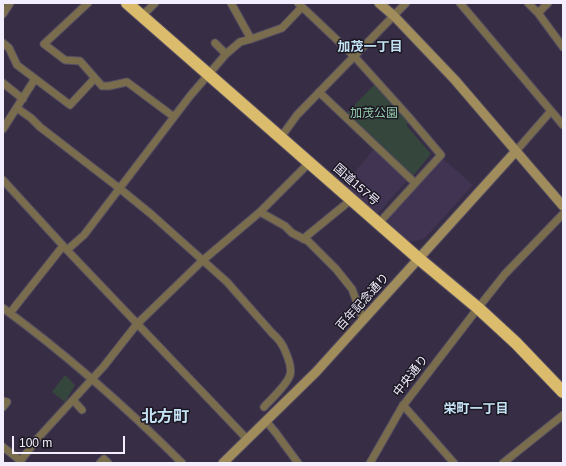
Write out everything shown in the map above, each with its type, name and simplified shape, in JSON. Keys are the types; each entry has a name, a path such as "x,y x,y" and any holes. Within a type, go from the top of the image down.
{"highway":[{"name":"国道157号","path":"127,3 418,258 478,308 516,343 563,392"}],"street":[{"path":"3,14 10,3"},
{"path":"88,3 44,44 64,60 80,61 102,86 127,82 174,118"},
{"path":"142,16 154,3"},
{"path":"231,3 251,39"},
{"path":"379,3 394,16 455,80 563,206"},
{"path":"281,137 296,115 406,3"},
{"path":"460,3 563,125"},
{"path":"528,3 538,13 563,47"},
{"path":"538,13 548,3"},
{"path":"10,313 65,248 84,235 190,96 226,54 240,42 282,28 300,5 354,56 441,155 379,223"},
{"path":"3,43 9,48 17,65 70,105 95,78"},
{"path":"215,43 226,54"},
{"path":"3,129 35,79"},
{"path":"3,83 23,99"},
{"path":"319,92 415,183"},
{"path":"17,108 151,214 202,262 227,282 280,340 286,351 290,367 290,376 284,386 264,407"},
{"path":"516,151 551,111"},
{"name":"百年記念通り","path":"223,463 316,372 516,151"},
{"path":"3,447 20,462 38,438 93,379 137,324 202,262 260,212 310,162"},
{"path":"3,180 65,248 247,439"},
{"path":"303,239 352,199"},
{"path":"260,212 308,241 336,269 352,289 363,319"},
{"name":"中央通り","path":"370,463 403,405 478,308 505,274 563,214"},
{"path":"3,308 93,379 126,408 182,463"},
{"path":"73,400 82,410"},
{"path":"3,401 7,402 3,407"},
{"path":"403,405 454,463"},
{"path":"503,463 563,415"},
{"path":"266,421 298,463"},
{"path":"100,463 104,459 108,463"}],"shaded area":[{"path":"374,149 407,181 376,215 343,186"},
{"path":"442,158 473,185 424,239 408,242 386,224 386,220"}],"green space":[{"name":"加茂公園","path":"375,84 409,122 406,125 431,154 412,177 346,114"},
{"path":"65,375 75,385 65,402 52,392"}],"district":[{"name":"加茂一丁目","path":"370,47"},
{"name":"栄町一丁目","path":"476,409"},
{"name":"北方町","path":"165,418"}]}
